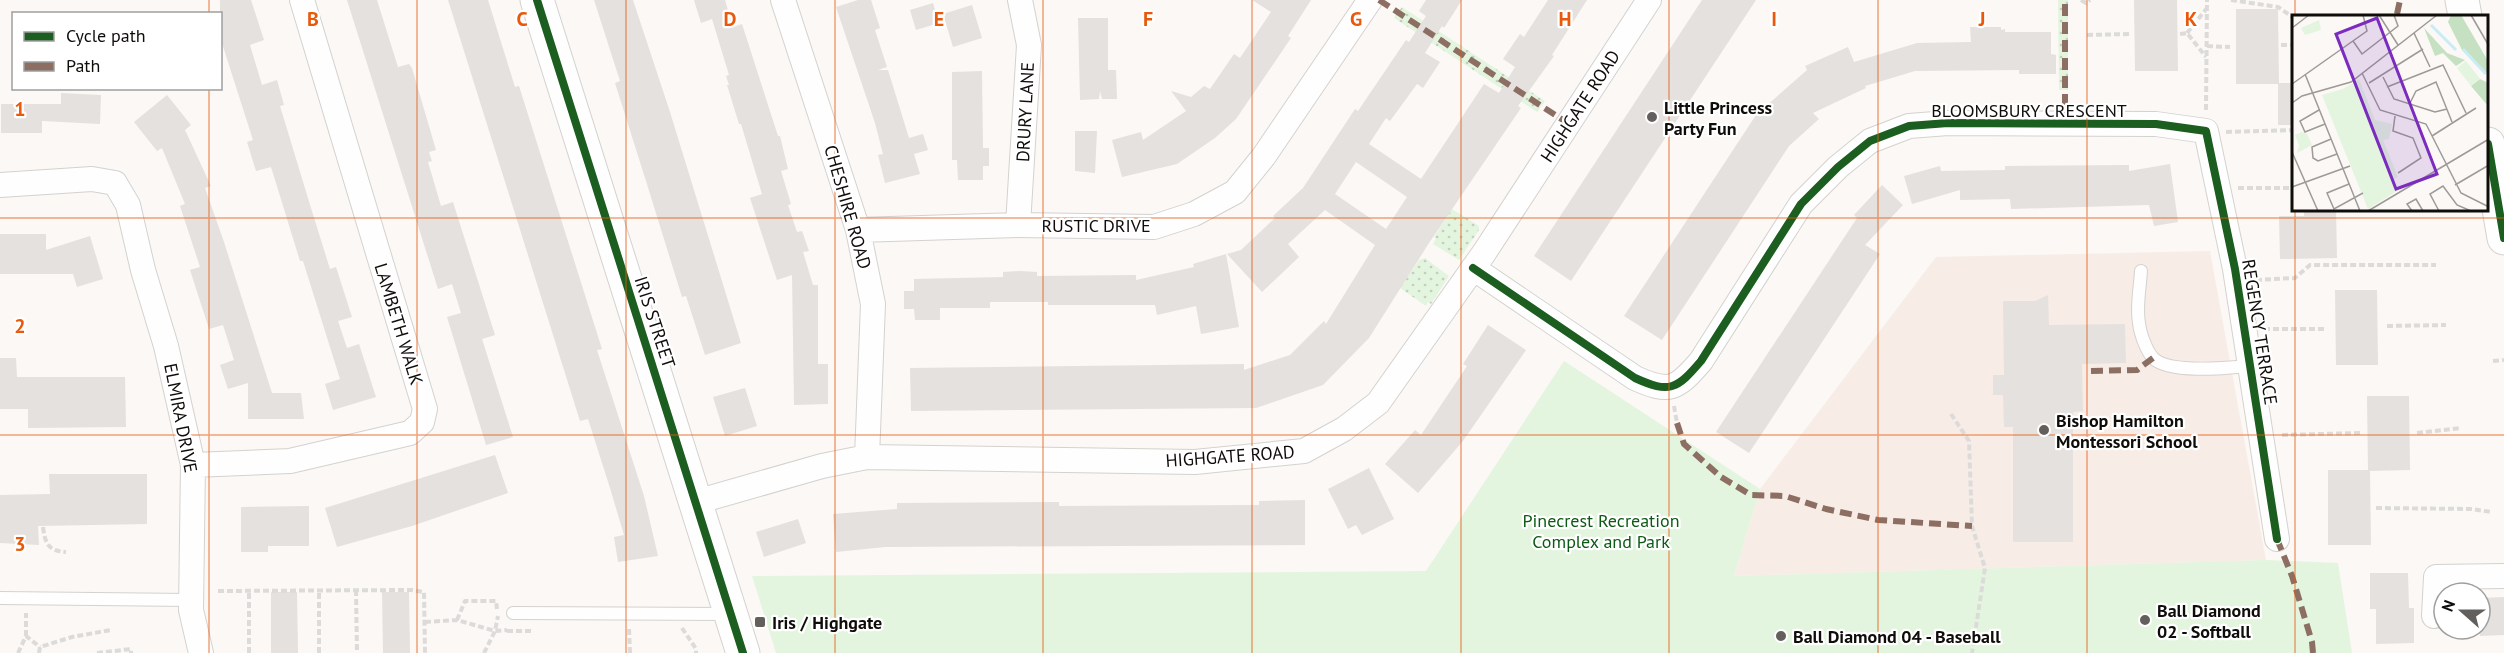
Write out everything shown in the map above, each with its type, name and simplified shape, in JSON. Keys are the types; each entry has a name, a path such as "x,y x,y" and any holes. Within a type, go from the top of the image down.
{"street":[{"name":"LAMBETH WALK","path":"194,465 290,461 410,433 422,422 425,409 302,0"},
{"name":"IRIS STREET","path":"537,0 733,614 743,653"},
{"name":"CHESHIRE ROAD","path":"783,0 858,230 873,304 867,457"},
{"name":"DRURY LANE","path":"1018,225 1029,45 1020,0"},
{"name":"RUSTIC DRIVE","path":"858,230 1018,225 1154,227 1194,214 1234,192 1264,156 1370,0"},
{"name":"HIGHGATE ROAD","path":"696,502 822,466 867,457 1195,462 1304,451 1344,429 1378,403 1473,268 1649,0"},
{"path":"2462,0 2465,15"},
{"name":"BLOOMSBURY CRESCENT","path":"1473,268 1635,378 1653,386 1672,388 1688,377 1701,361 1801,204 1838,167 1870,141 1909,126 1948,123 2156,124 2206,131"},
{"name":"REGENCY TERRACE","path":"2206,131 2235,269 2277,539"},
{"path":"2489,155 2504,238"},
{"name":"ELMIRA DRIVE","path":"0,185 92,179 115,183 128,205 143,270 166,346 194,465 190,600 201,653"},
{"path":"2436,581 2436,577 2504,576"}],"lane":[{"path":"2141,271 2139,322 2146,346 2153,358 2169,366 2222,368 2249,366"},
{"path":"0,598 190,600"},
{"path":"513,613 733,614"}],"path":[{"path":"2081,0 2086,3 2090,0"},
{"path":"2206,92 2207,0"},
{"path":"2231,0 2278,7 2292,17"},
{"path":"2180,34 2187,33 2207,8"},
{"path":"2187,33 2207,58"},
{"path":"2087,34 2129,34"},
{"path":"2281,45 2292,45"},
{"path":"2207,46 2230,47"},
{"path":"2234,132 2292,130"},
{"path":"2245,188 2292,188"},
{"path":"2257,280 2295,278 2310,264 2436,265"},
{"path":"2387,326 2446,325"},
{"path":"2267,329 2326,328"},
{"path":"2493,361 2504,360"},
{"path":"1951,414 1970,441 1972,526 1984,568 1972,653"},
{"path":"2417,433 2462,428"},
{"path":"2285,435 2360,433"},
{"path":"2376,508 2472,508 2491,512"},
{"path":"43,527 44,542 50,548 66,552"},
{"path":"249,590 249,653"},
{"path":"356,590 357,653"},
{"path":"218,591 424,591 425,653"},
{"path":"319,591 319,653"},
{"path":"18,653 26,636 27,597"},
{"path":"458,620 465,601 496,601 498,615 495,631 484,653"},
{"path":"425,622 458,620 495,631 507,631 513,613"},
{"path":"680,614 682,628 696,649 696,653"},
{"path":"629,629 630,653"},
{"path":"40,646 111,630"},
{"path":"26,636 40,646"},
{"path":"39,653 40,646"},
{"path":"97,653 131,649 131,653"}],"shaded area":[{"path":"2210,251 2266,560 1734,576 1760,489 1936,257"}],"green space":[{"path":"2058,0 2068,0 2068,90 2059,90"},
{"path":"1402,7 1545,101 1537,112 1394,18"},
{"path":"1452,209 1479,226 1479,230 1459,260 1433,244 1436,238 1434,237"},
{"path":"1425,258 1449,276 1431,304 1428,302 1426,306 1400,288 1419,260"},
{"name":"Pinecrest Recreation Complex and Park","path":"1564,361 1760,489 1734,576 2266,560 2338,563 2352,653 776,653 752,576 1426,571"}],"building":[{"path":"220,0 251,0 264,40 250,45 262,85 277,80 284,105 280,106 330,269 336,267 352,317 338,321 347,348 359,344 376,397 333,410 325,384 340,379 271,167 256,171 247,142 253,140 222,43 222,12 220,12"},
{"path":"347,0 377,0 398,67 409,64 412,68 436,150 429,152 432,161 428,162 441,206 453,202 495,335 482,339 513,437 486,445 447,317 461,313 452,284 438,289"},
{"path":"448,0 488,0 515,87 519,86 602,349 597,350 644,496 658,556 618,562 614,537 624,535 610,488 588,419 580,421"},
{"path":"594,0 633,0 741,343 705,355 686,296 682,297 615,83 620,81"},
{"path":"694,0 725,0 733,27 742,24 778,136 780,136 788,169 781,171 791,204 788,205 797,232 802,231 809,251 803,252 813,285 818,285 818,364 828,364 828,404 794,405 792,275 777,280 750,198 762,194 727,85 729,85 726,76 729,75 712,19 701,23"},
{"path":"858,0 871,0 880,28 875,30 887,67 878,70 888,70 909,138 923,134 928,150 914,154 920,174 885,183 878,155 883,154 875,123 836,7"},
{"path":"1252,0 1311,0 1288,36 1291,38 1236,119 1215,138 1177,164 1122,177 1112,140 1141,132 1143,140 1186,111 1171,91 1191,97 1204,86 1210,89 1234,54 1240,58 1271,12"},
{"path":"1426,0 1462,0 1425,53 1440,62 1423,88 1417,84 1390,121 1386,118 1369,144 1421,179 1484,84 1499,93 1515,67 1503,59 1520,34 1524,37 1548,0 1587,0 1552,55 1554,56 1518,106 1521,108 1429,243 1369,338 1323,385 1256,408 911,411 910,368 1244,364 1244,370 1290,355 1324,321 1326,324 1375,245 1325,210 1288,244 1299,257 1262,292 1227,254 1241,250 1303,188 1355,109 1358,111 1406,40 1409,42 1426,16 1419,11","holes":["1356,162 1407,197 1386,229 1335,194"]},
{"path":"1702,0 1756,0 1571,281 1534,256"},
{"path":"2134,0 2177,0 2178,71 2135,71"},
{"path":"933,3 939,23 916,30 910,10"},
{"path":"972,5 982,38 953,47 943,14"},
{"path":"2236,9 2278,9 2279,83 2292,83 2292,125 2278,125 2278,84 2236,84"},
{"path":"1078,18 1108,18 1108,70 1116,70 1117,99 1102,99 1100,91 1099,99 1080,100"},
{"path":"1970,27 2001,27 2001,30 2005,29 2005,32 2051,32 2051,54 2056,55 2056,74 2019,74 2019,70 1915,71 1865,86 1866,88 1813,113 1819,119 1789,146 1662,340 1624,316 1756,115 1807,70 1805,66 1848,47 1854,62 1917,43 1971,42"},
{"path":"982,71 983,148 989,148 989,166 983,166 983,180 958,180 957,160 952,160 952,72"},
{"path":"61,93 101,95 100,124 42,121 42,133 1,133 1,104 61,104"},
{"path":"167,95 191,125 185,130 211,186 205,188 272,393 301,393 304,419 248,419 248,383 228,389 220,365 234,360 223,325 209,329 190,270 200,267 180,206 185,204 162,148 157,151 134,122"},
{"path":"1075,131 1097,131 1095,173 1075,171"},
{"path":"2170,164 2178,222 2154,226 2149,205 2011,209 2010,199 1960,200 1960,190 1912,204 1904,176 1940,166 1941,171 2005,170 2005,166 2129,165 2129,171"},
{"path":"1882,185 1903,205 1865,245 1880,254 1749,453 1716,432 1857,218 1854,215"},
{"path":"2304,212 2336,212 2337,258 2280,259 2279,216 2304,216"},
{"path":"0,234 46,234 46,250 90,236 103,279 77,287 73,274 0,274"},
{"path":"1226,254 1239,327 1201,334 1196,306 1157,315 1155,305 1048,305 1048,302 990,302 990,308 940,308 940,320 915,320 914,309 904,309 904,291 914,291 914,279 1003,277 1003,272 1020,271 1037,272 1037,276 1136,275 1136,280 1194,267 1193,264"},
{"path":"2335,290 2377,290 2378,365 2336,365"},
{"path":"2048,295 2049,325 2125,324 2126,363 2082,364 2083,411 2073,412 2073,542 2013,542 2013,427 2004,427 2003,395 1993,395 1993,375 2004,375 2003,301 2035,301"},
{"path":"1488,325 1526,350 1463,441 1418,493 1385,464 1415,430 1421,435 1467,366 1463,364"},
{"path":"0,358 16,358 17,377 125,377 126,427 28,428 28,409 0,409"},
{"path":"745,388 757,426 725,436 713,397"},
{"path":"2367,396 2409,396 2410,470 2370,471 2371,545 2328,545 2328,470 2368,470"},
{"path":"495,455 508,493 412,526 337,547 325,508"},
{"path":"1369,468 1394,519 1362,535 1356,525 1348,529 1328,489"},
{"path":"49,474 147,474 147,524 38,526 39,545 0,543 0,495 50,494"},
{"path":"1305,500 1305,545 885,547 836,552 833,514 897,509 897,503 1059,502 1059,506 1259,505 1259,501"},
{"path":"309,506 309,546 268,546 268,552 241,552 241,507"},
{"path":"798,519 806,543 764,557 756,532"},
{"path":"2370,573 2408,573 2409,608 2414,608 2414,643 2376,644 2376,609 2370,609"},
{"path":"271,592 297,592 298,653 271,653"},
{"path":"382,592 409,592 410,653 383,653"},
{"path":"2504,597 2504,635 2492,636 2492,598"}],"marked path":[{"path":"1379,0 1569,124"},
{"path":"2065,0 2065,124"},
{"path":"2397,14 2400,0"},
{"path":"2091,371 2137,370 2153,358"},
{"path":"1677,423 1684,444 1721,477 1751,495 1785,496 1826,509 1878,520 1972,526"},
{"path":"2277,539 2292,576 2312,642 2313,653"}],"cycle path":[{"path":"537,0 743,653"},
{"path":"1473,268 1635,378 1657,386 1672,386 1685,378 1701,361 1801,204 1838,167 1870,141 1909,126 1948,123 2156,124 2206,131 2235,269 2277,539"},
{"path":"2489,150 2504,238"}],"place":[{"name":"Little Princess Party Fun","path":"1652,117"},
{"name":"Bishop Hamilton Montessori School","path":"2044,430"},
{"name":"Ball Diamond 02 - Softball","path":"2145,620"},
{"name":"Iris / Highgate","path":"760,622"},
{"name":"Ball Diamond 04 - Baseball","path":"1781,636"}]}
